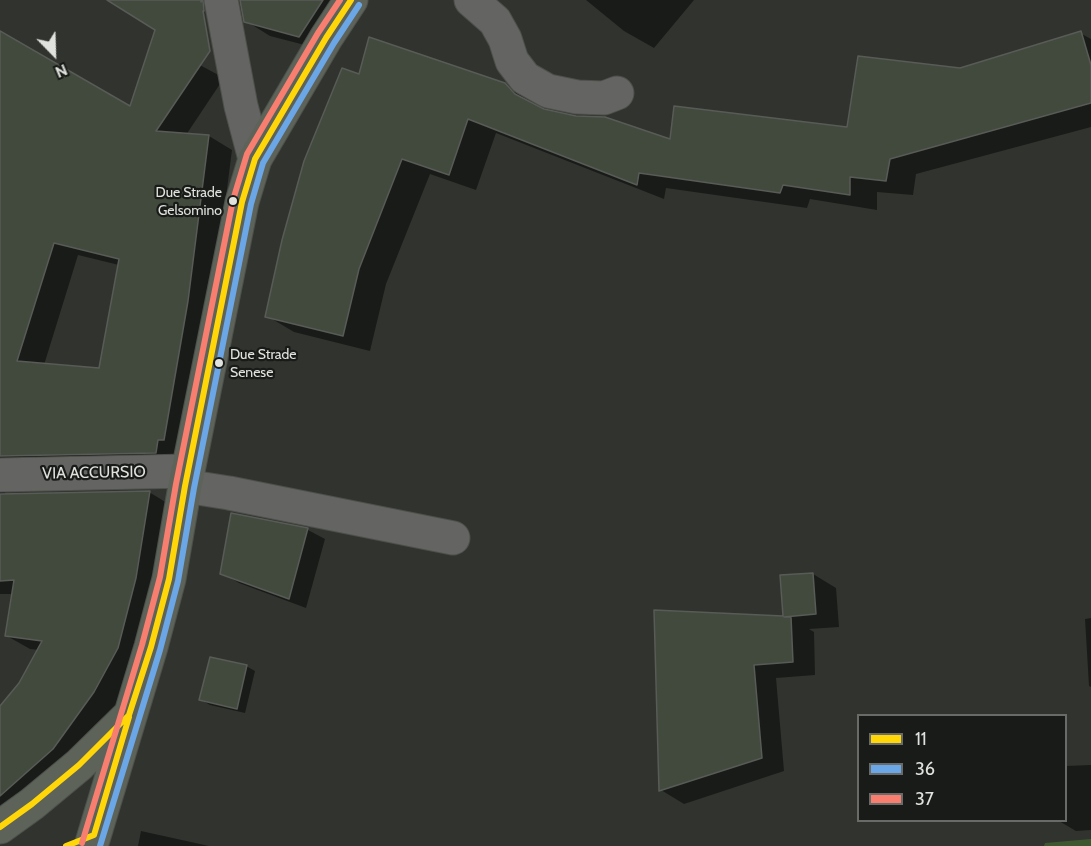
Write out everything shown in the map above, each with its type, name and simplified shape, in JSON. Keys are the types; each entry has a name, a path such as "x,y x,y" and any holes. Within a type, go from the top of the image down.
{"main road":[{"path":"84,842 129,716 169,579 186,479 242,202 255,159 351,0"},
{"path":"0,826 33,804 79,765 129,716"}],"street":[{"path":"221,0 241,106 255,159"},
{"path":"471,0 495,21 505,39 512,61 525,78 548,91 577,97 604,98 617,93"},
{"name":"VIA ACCURSIO","path":"0,475 186,479 229,493 453,538"}],"green space":[{"path":"1091,839 1091,846 1044,846 1045,843"}],"building":[{"path":"107,0 201,0 201,2 203,0 210,51 156,131 209,135 188,301 164,440 158,440 156,453 0,456 0,31 130,106 155,30","holes":["54,243 119,259 99,368 17,361"]},
{"path":"240,0 323,0 299,37 244,22"},
{"path":"1081,31 1091,65 1091,103 890,159 886,181 850,177 850,195 783,185 780,193 639,173 637,185 468,119 449,175 402,159 359,269 343,336 265,317 282,240 304,161 342,68 359,74 369,37 505,83 515,94 544,109 576,116 605,117 670,139 674,106 847,127 858,56 960,68"},
{"path":"150,491 136,578 118,648 94,692 53,749 0,796 0,706 19,683 42,641 5,636 14,580 0,581 0,494"},
{"path":"231,513 308,528 289,599 220,574"},
{"path":"813,573 816,614 784,617 791,617 793,662 754,665 762,758 659,791 654,610 783,616 780,575"},
{"path":"210,657 247,665 237,709 199,700"}],"transit line":[{"name":"37","path":"82,843 142,645 160,577 176,484 233,200 247,154 340,0"},
{"name":"11","path":"0,827 79,765 129,715 151,647 169,579 185,486 242,202 255,159 351,0"},
{"name":"36","path":"100,846 160,650 178,581 194,488 251,204 263,163 359,5"},
{"name":"11","path":"66,846 94,835 129,717"}],"place":[{"name":"Due Strade Gelsomino","path":"233,201"},
{"name":"Due Strade Senese","path":"219,363"}]}
